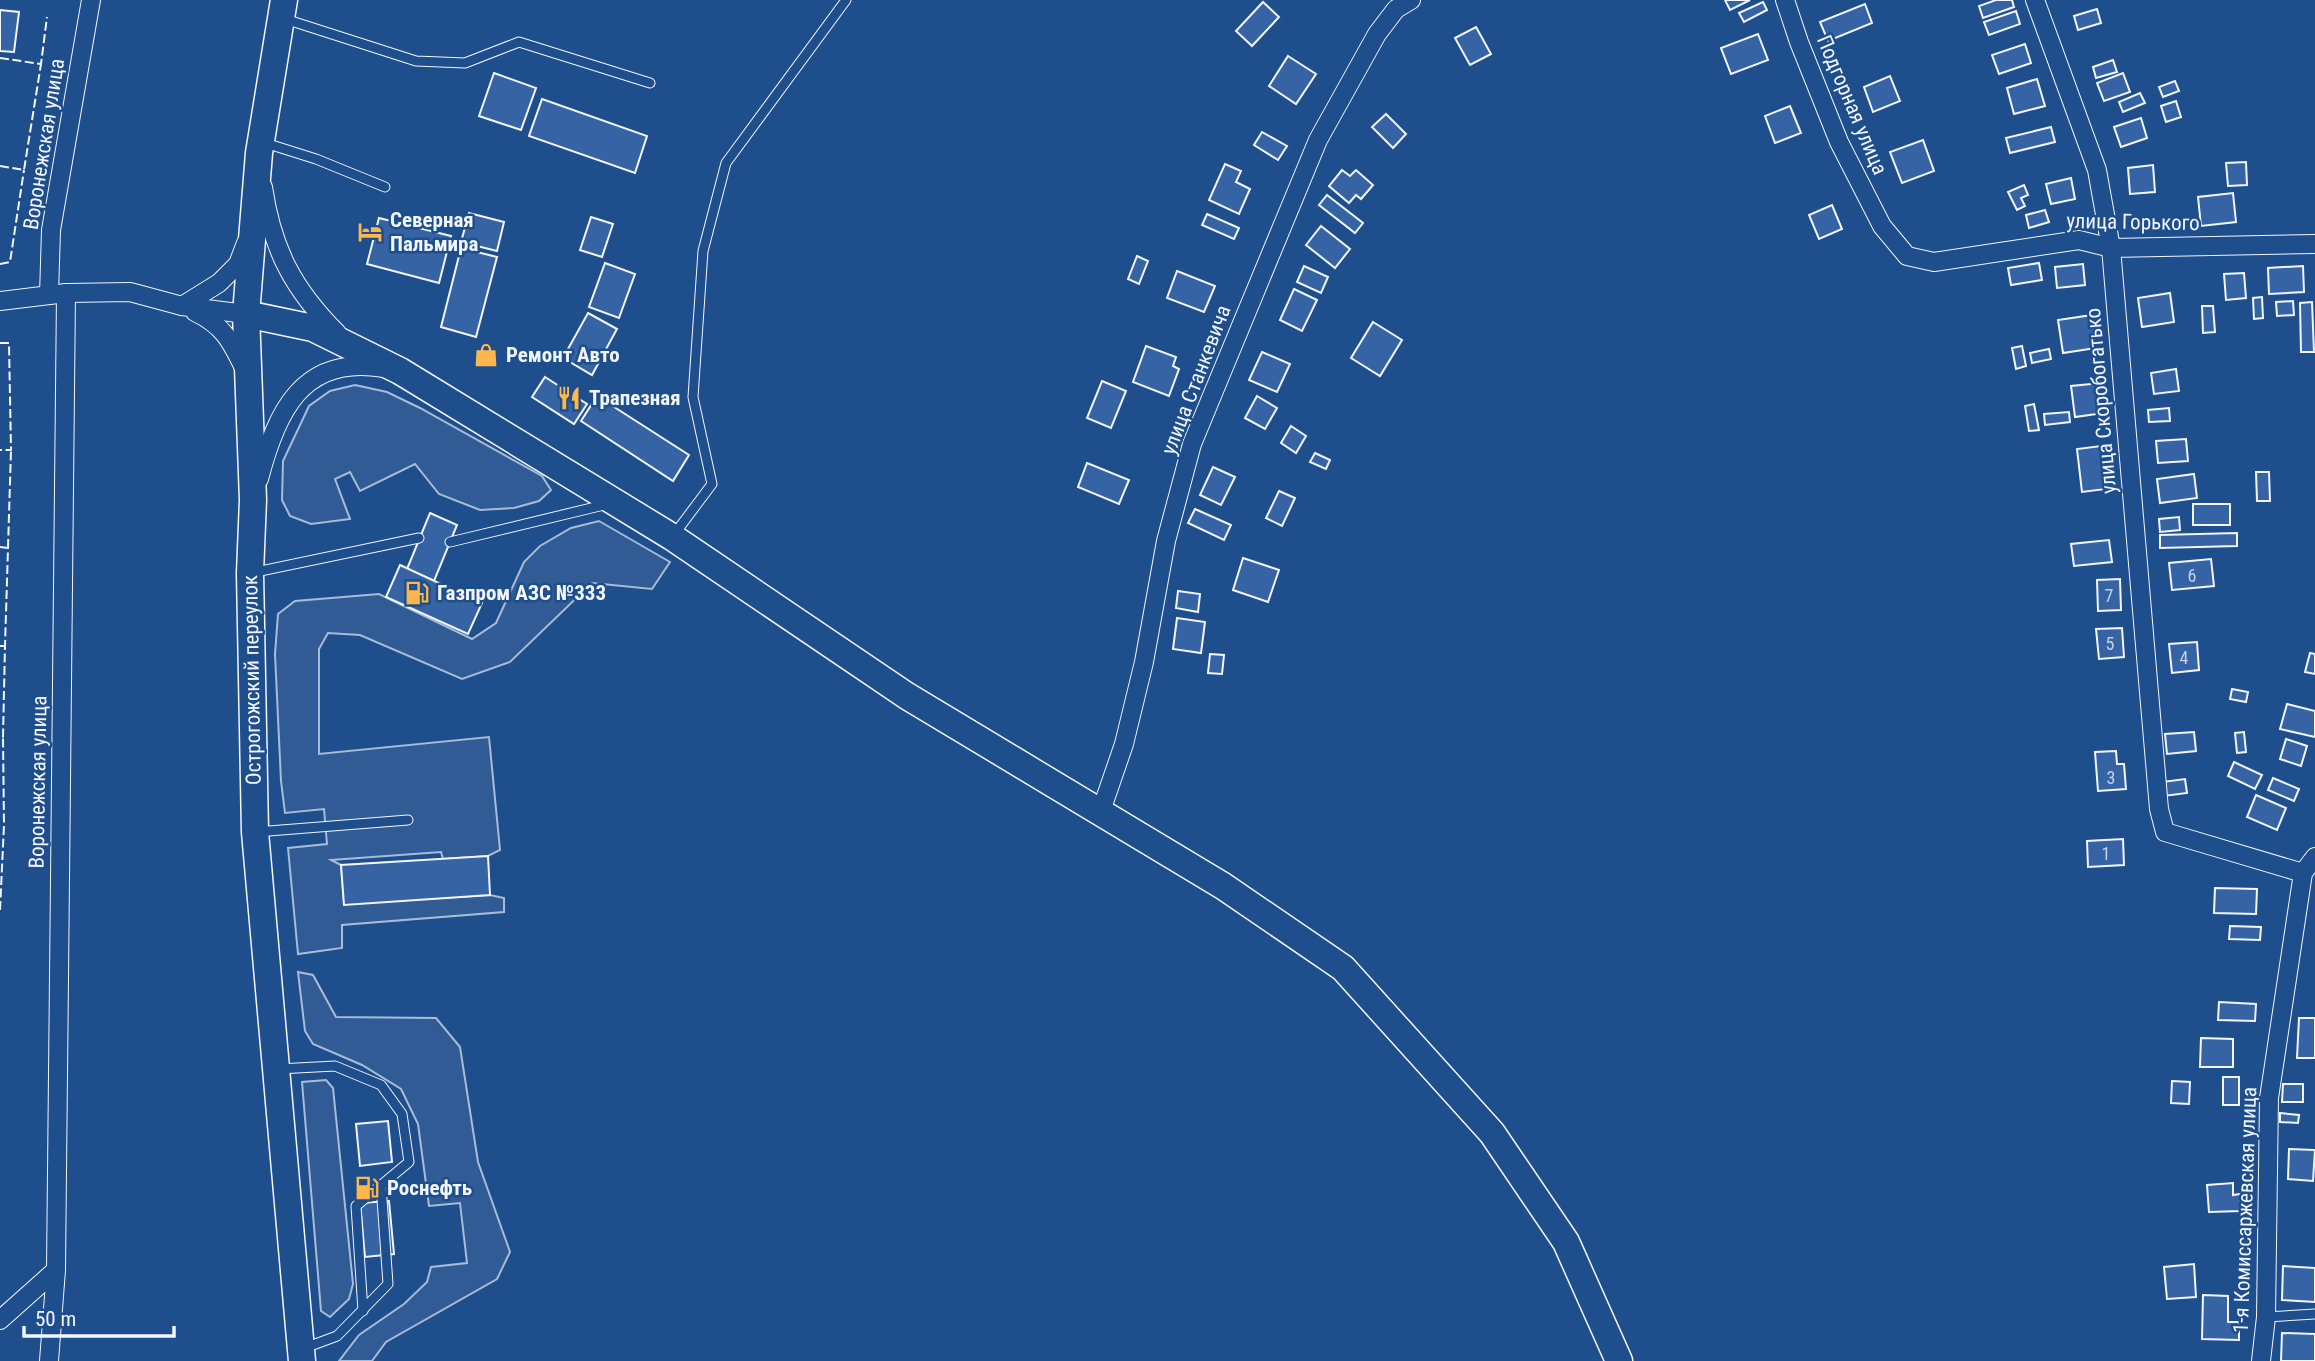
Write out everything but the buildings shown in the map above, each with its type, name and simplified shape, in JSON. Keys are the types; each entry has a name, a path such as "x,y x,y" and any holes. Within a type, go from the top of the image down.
{"main road":[{"name":"Острогожский переулок","path":"282,8 260,147 246,314 253,500 250,573 255,832 301,1355"},
{"path":"246,314 313,328 400,371 617,502 907,696 1223,886 1343,968 1492,1133 1566,1242 1619,1361"}],"street":[{"name":"Воронежская улица","path":"49,1361 56,1270 58,294 51,230 91,0"},
{"name":"улица Станкевича","path":"1101,811 1124,744 1144,662 1166,541 1192,444 1318,139 1377,34 1396,9 1411,0"},
{"name":"Подгорная улица","path":"1785,0 1839,142 1882,226"},
{"name":"улица Скоробогатько","path":"2035,0 2097,170 2111,248 2159,809 2165,832 2303,873"},
{"path":"260,147 272,229 288,273 312,309 349,346"},
{"name":"улица Горького","path":"1882,226 1907,256 1934,262 2079,240 2111,248 2315,244"},
{"path":"182,306 219,283 238,264 253,227"},
{"path":"0,301 58,294 130,292 182,306 246,314"},
{"path":"182,306 214,321 232,342 249,378"},
{"path":"253,500 266,450 282,414 300,387 334,369 370,365 400,371"},
{"name":"1-я Комиссаржевская улица","path":"2261,1361 2266,1317 2269,1098 2303,873 2315,857"},
{"path":"0,1320 56,1270"}],"lane":[{"path":"672,537 712,484 693,397 704,251 726,163 846,0"},
{"path":"282,8 416,61 465,62 519,42 650,83"},
{"path":"260,147 316,159 385,187"},
{"path":"450,542 617,502"},
{"path":"250,573 419,538"},
{"path":"255,832 408,820"},
{"path":"276,1069 335,1066 381,1085 402,1114 409,1162 356,1206 363,1311"},
{"path":"301,1355 337,1336 388,1284 381,1185"},
{"path":"2266,1317 2315,1314"}],"shaded area":[{"path":"355,385 387,392 420,408 542,476 551,490 539,501 514,508 480,510 439,494 415,464 360,491 350,472 335,479 350,519 311,524 290,516 282,500 283,461 309,406 330,391"},
{"path":"599,521 670,562 652,589 592,583 510,662 462,679 360,635 328,633 319,649 319,754 489,737 500,850 488,856 443,859 441,852 331,860 341,865 344,904 490,895 504,898 504,912 342,925 342,948 298,954 288,848 327,844 324,809 285,813 275,654 278,614 295,601 379,594 472,639 496,623 524,562 540,546 571,528"},
{"path":"298,972 313,975 336,1017 436,1018 460,1047 478,1162 510,1252 497,1279 386,1342 372,1361 339,1361 359,1335 404,1304 427,1282 431,1267 467,1263 460,1203 429,1206 418,1124 401,1089 362,1065 313,1044 305,1031"},
{"path":"326,1080 333,1088 353,1284 349,1299 330,1317 321,1311 302,1082"}],"fence":[{"path":"0,58 41,64 47,17"},
{"path":"0,166 24,170 41,64"},
{"path":"0,264 10,262 24,170"},
{"path":"0,343 9,343 11,450 0,450"},
{"path":"8,548 11,450"},
{"path":"0,547 8,548 5,646"},
{"path":"0,646 5,646 3,737 0,737"},
{"path":"0,910 4,825 3,737"}],"place":[{"name":"Северная Пальмира","path":"370,232"},
{"name":"Ремонт Авто","path":"486,355"},
{"name":"Трапезная","path":"569,398"},
{"name":"Газпром АЗС №333","path":"417,593"},
{"name":"Роснефть","path":"367,1188"}]}
